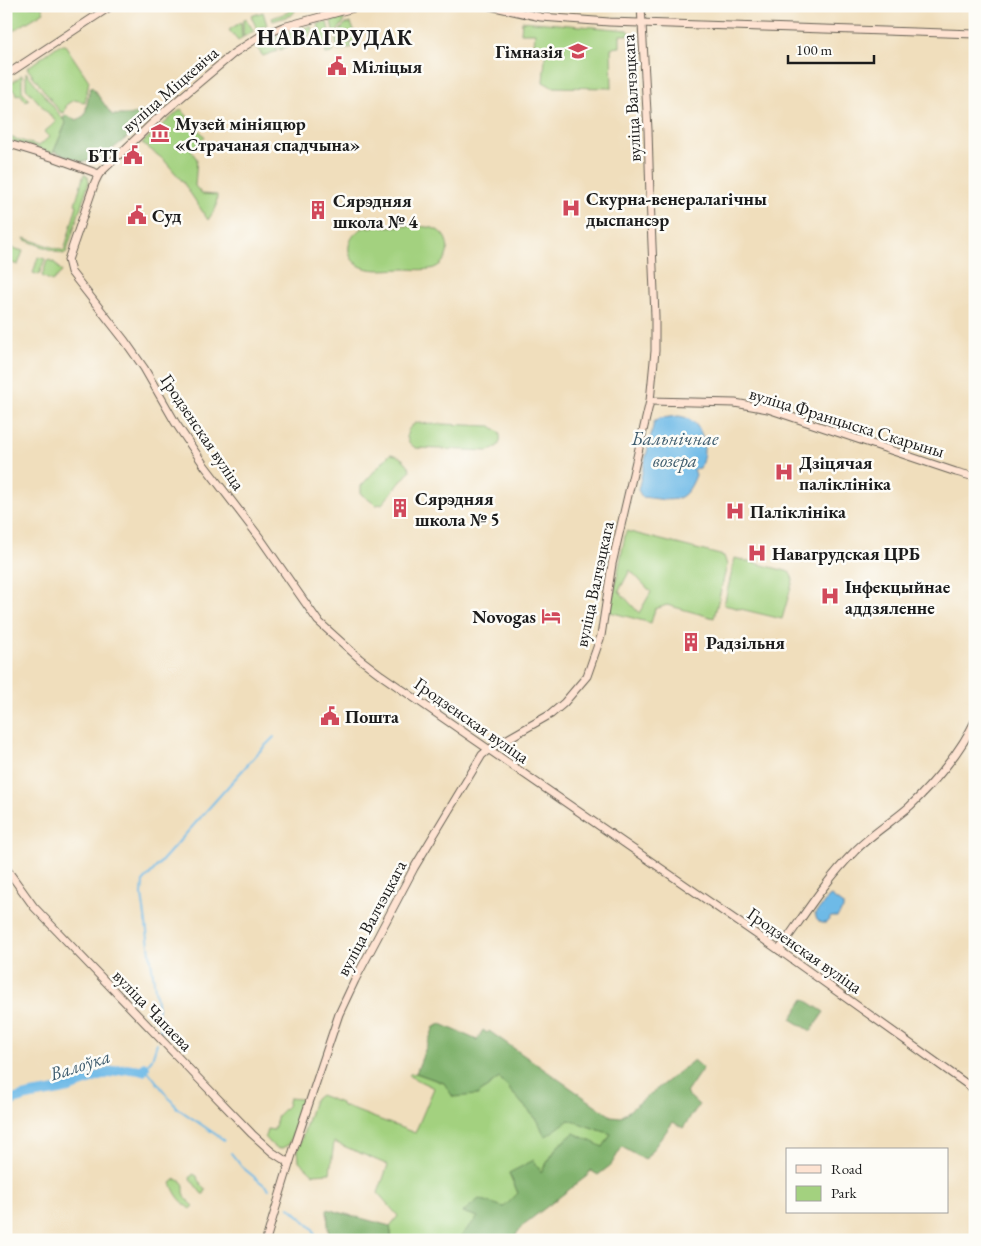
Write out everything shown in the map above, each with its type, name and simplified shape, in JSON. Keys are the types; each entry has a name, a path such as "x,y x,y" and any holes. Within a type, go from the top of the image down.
{"street":[{"path":"6,75 111,6"},
{"name":"вуліца Міцкевіча","path":"99,174 165,111 208,77 234,53 260,37 283,27 360,6"},
{"path":"490,6 541,17 643,23 975,34"},
{"name":"вуліца Валчэцкага","path":"266,1240 289,1162 339,1014 414,868 472,770 488,750 550,714 564,703 587,676 601,636 612,564 650,401 655,351 641,6"},
{"path":"6,143 99,174"},
{"name":"Гродзенская вуліца","path":"99,174 68,260 71,272 125,341 144,368 175,422 199,458 260,538 318,621 365,664 779,950 975,1090"},
{"name":"вуліца Францыска Скарыны","path":"650,401 735,403 768,410 975,477"},
{"path":"779,950 840,866 856,850 910,805 937,776 967,738 975,721"},
{"name":"вуліца Чапаева","path":"6,868 34,907 220,1101 272,1152 289,1162"}],"green space":[{"path":"6,6 41,6 44,12 6,35"},
{"path":"287,6 294,6 295,11 292,15 273,21 272,18 289,12"},
{"path":"263,12 267,25 257,29 251,16"},
{"path":"343,18 344,22 334,35 331,21"},
{"path":"246,19 254,31 243,37 243,21"},
{"path":"522,21 628,30 632,35 620,35 620,47 611,48 612,88 552,87 543,82 546,47 534,46 535,33 521,33"},
{"path":"241,22 242,38 238,41 229,30"},
{"path":"327,22 334,52 326,54 318,24"},
{"path":"351,23 360,45 335,37 345,24"},
{"path":"311,26 312,30 306,39 293,44 288,32"},
{"path":"285,33 290,45 280,50 275,37"},
{"path":"272,39 277,51 263,56 256,47"},
{"path":"335,39 357,46 338,51"},
{"path":"59,45 65,45 89,81 85,102 74,100 67,104 64,113 60,112 27,68"},
{"path":"26,72 66,123 53,153 6,139 6,136 39,146 49,137 44,132 56,122 26,88"},
{"path":"22,75 22,91 29,99 26,101 20,94 17,95 15,90 6,93 6,82 10,79 13,82"},
{"path":"92,87 112,115 128,115 148,111 149,120 100,159 82,162 54,151 66,123 63,119 65,115 77,120 85,115 90,88"},
{"path":"181,109 205,137 191,151 197,159 195,186 202,194 217,195 216,208 208,220 183,182 164,160 142,143"},
{"path":"84,174 88,177 89,182 66,253 63,254 25,240 24,238 64,251"},
{"path":"366,227 430,227 441,232 445,237 448,249 447,254 440,265 430,269 366,269 355,263 351,258 349,246 354,235"},
{"path":"6,246 23,251 18,265 6,261"},
{"path":"38,257 45,259 39,275 33,273"},
{"path":"50,260 62,272 52,281 42,276 47,261"},
{"path":"416,423 491,426 499,432 500,442 497,447 488,451 416,448 409,442 407,436 409,429"},
{"path":"390,454 403,460 408,465 410,471 382,504 376,505 361,494 361,486"},
{"path":"626,531 724,556 727,565 714,618 667,605 655,609 651,623 610,612","holes":["630,570 651,592 639,613 619,591"]},
{"path":"735,558 790,572 793,580 782,619 724,605"},
{"path":"804,999 824,1012 811,1031 791,1019"},
{"path":"441,1024 477,1040 483,1030 487,1033 489,1031 611,1116 621,1117 694,1060 703,1068 686,1093 699,1105 683,1128 673,1122 645,1160 622,1147 611,1165 598,1175 590,1170 587,1176 523,1225 512,1240 457,1240 478,1217 463,1212 479,1199 504,1207 518,1193 509,1173 534,1160 541,1172 558,1146 574,1133 603,1147 611,1134 569,1120 545,1137 538,1121 499,1078 477,1095 453,1097 444,1083 416,1073 434,1027"},
{"path":"416,1073 477,1095 499,1078 538,1121 569,1120 612,1134 603,1147 558,1146 541,1172 509,1173 518,1193 504,1207 463,1212 479,1217 457,1240 392,1240 390,1226 398,1216 378,1193 388,1165 334,1142 330,1173 313,1174 299,1161 298,1150 314,1100 320,1095 415,1133 434,1088 409,1076"},
{"path":"289,1098 301,1099 303,1102 290,1142 280,1149 274,1147 265,1137 267,1129 274,1130 278,1115 287,1106"},
{"path":"193,1174 197,1176 206,1190 204,1194 191,1180 190,1178"},
{"path":"176,1179 182,1182 186,1197 194,1206 191,1209 181,1201 171,1183"},
{"path":"327,1209 390,1226 392,1240 343,1235 340,1240 329,1240"},
{"path":"342,1235 387,1240 340,1240"}],"water":[{"name":"Бальнічнае возера","path":"679,416 694,422 702,435 704,451 700,468 694,469 696,475 687,492 681,497 669,500 642,497 638,490 654,422 660,418"},
{"path":"831,896 843,905 843,909 837,917 831,917 826,923 822,923 817,920 815,914"}],"waterway":[{"path":"161,1032 142,895 143,882 274,737"},
{"name":"Валоўка","path":"157,1043 152,1059 145,1067 177,1108 224,1140"},
{"name":"Валоўка","path":"6,1102 9,1103 23,1097 62,1090 119,1070 135,1069 143,1071 145,1067"},
{"name":"Валоўка","path":"231,1153 242,1167 269,1189"},
{"name":"Валоўка","path":"289,1207 313,1229 317,1240"}],"place":[{"name":"Гімназія","path":"578,51"},
{"name":"Міліцыя","path":"337,66"},
{"name":"Музей мініяцюр «Страчаная спадчына»","path":"160,133"},
{"name":"БТІ","path":"133,155"},
{"name":"Скурна-венералагічны дыспансэр","path":"571,208"},
{"name":"Сярэдняя школа № 4","path":"318,210"},
{"name":"Суд","path":"137,215"},
{"name":"Дзіцячая паліклініка","path":"784,472"},
{"name":"Сярэдняя школа № 5","path":"400,508"},
{"name":"Паліклініка","path":"735,511"},
{"name":"Навагрудская ЦРБ","path":"757,553"},
{"name":"Інфекцыйнае аддзяленне","path":"830,596"},
{"name":"Novogas","path":"551,616"},
{"name":"Радзільня","path":"691,642"},
{"name":"Пошта","path":"330,716"}],"district":[{"name":"НАВАГРУДАК","path":"335,37"}]}
